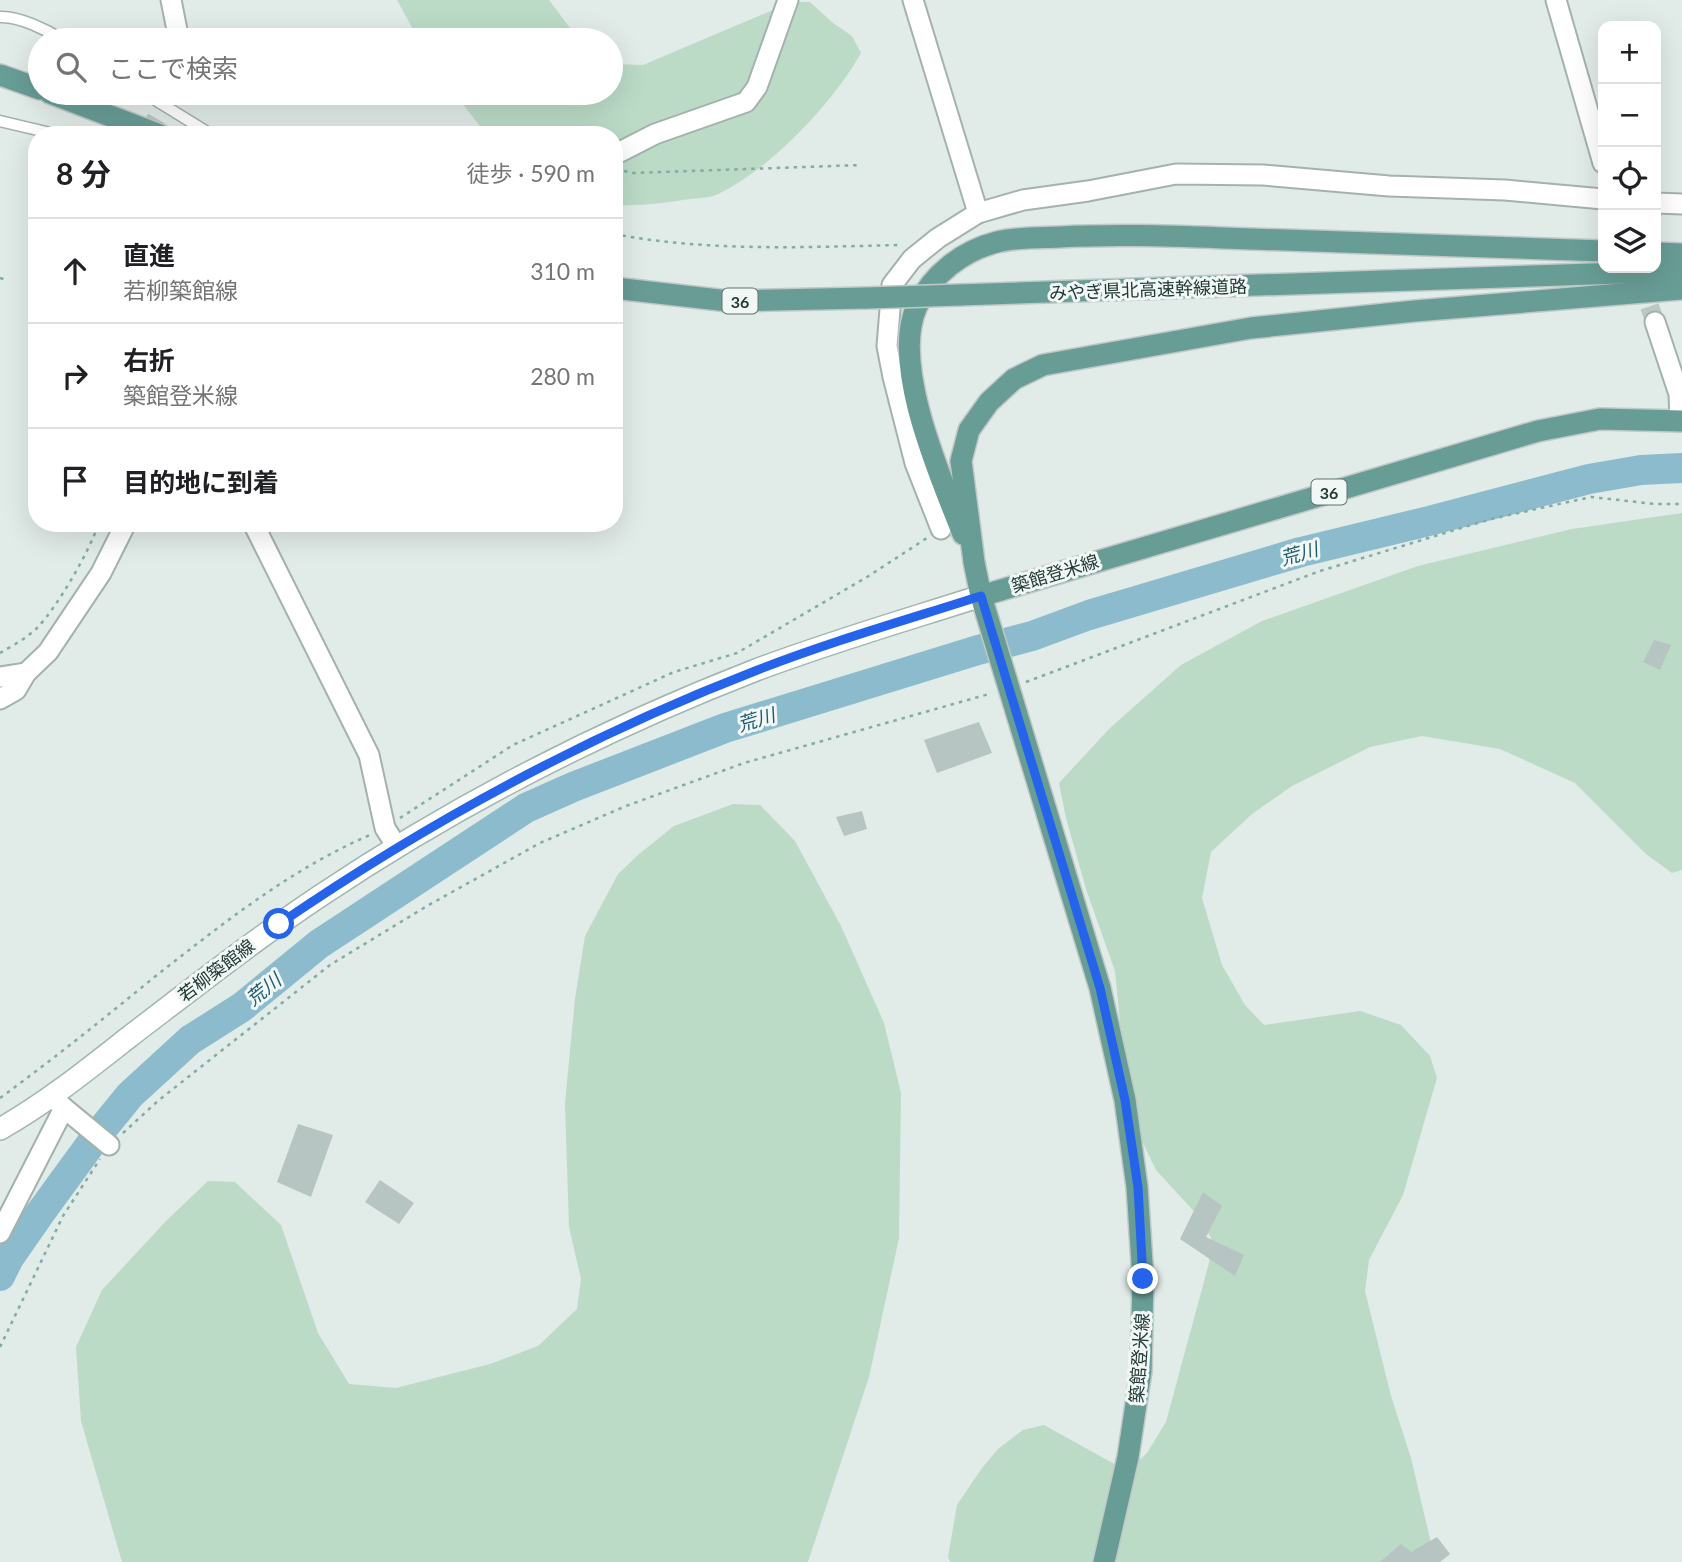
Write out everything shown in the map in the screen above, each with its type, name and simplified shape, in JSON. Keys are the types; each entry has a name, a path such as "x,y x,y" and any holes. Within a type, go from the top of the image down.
{"main road":[{"path":"0,75 28,85"},
{"path":"81,105 136,126"},
{"path":"974,562 934,462 913,382 909,354 910,326 918,306 934,280 952,263 971,251 998,241 1117,234 1598,251"},
{"path":"1661,253 1682,254"},
{"name":"みやぎ県北高速幹線道路","path":"623,289 728,300 867,298 1682,271"},
{"path":"981,596 961,461 969,430 989,402 1014,379 1043,365 1251,328 1415,311 1682,289"},
{"name":"築館登米線","path":"1104,1562 1128,1457 1141,1371 1143,1279 1138,1187 1125,1100 1100,988 981,596 1538,431 1600,419 1681,421"},
{"name":"若柳築館線","path":"0,1129 64,1106 239,953 321,895 458,811 606,735 690,698 816,648 981,596"}],"street":[{"path":"171,0 177,28"},
{"path":"623,150 655,134 746,102 757,87 788,0"},
{"path":"913,0 978,213"},
{"path":"1556,0 1598,147"},
{"path":"941,529 915,463 887,346 892,285 912,259 978,213 1023,200 1176,174 1263,175 1389,186 1505,190 1598,199"},
{"path":"1661,203 1682,204"},
{"path":"1655,322 1679,394 1681,421"},
{"path":"0,699 16,690 26,673 48,652 101,573 122,532"},
{"path":"258,532 369,755 385,828 397,847"},
{"path":"0,677 26,673"},
{"path":"0,1233 64,1106 110,1145"}],"lane":[{"path":"0,17 4,16 37,28"},
{"path":"163,105 197,126"},
{"path":"0,121 28,128"}],"path":[{"path":"623,171 633,173 861,165"},
{"path":"623,236 656,241 753,248 910,245 923,250"},
{"path":"0,278 7,279"},
{"path":"0,1347 63,1216 110,1145 159,1100 330,965 427,905 540,843 626,806 744,763 1009,684 1320,571 1491,519 1591,497 1682,504"},
{"path":"0,653 36,629 62,592 96,532"}],"green space":[{"path":"397,0 549,0 570,28 412,28"},
{"path":"792,2 810,2 852,36 861,53 817,114 757,170 713,196 652,204 623,205 623,126 480,126 463,105 623,105 623,64 643,65"},
{"path":"1682,513 1682,870 1672,873 1646,854 1575,783 1500,749 1422,736 1370,747 1292,786 1252,814 1211,852 1202,898 1222,965 1245,1005 1264,1025 1360,1011 1401,1025 1430,1056 1437,1078 1403,1195 1369,1260 1365,1291 1391,1396 1411,1458 1430,1539 1432,1562 950,1562 948,1557 957,1505 998,1449 1023,1430 1044,1425 1118,1466 1135,1464 1147,1453 1166,1422 1209,1263 1212,1240 1201,1219 1156,1170 1141,1139 1120,1022 1115,971 1086,889 1059,783 1110,728 1181,665 1262,621 1418,566 1572,529"},
{"path":"733,804 760,805 795,841 841,926 884,1023 901,1093 899,1238 869,1377 808,1562 122,1562 81,1421 76,1347 102,1290 166,1221 208,1181 235,1182 281,1225 318,1333 349,1384 396,1388 490,1364 538,1346 577,1309 581,1279 569,1227 565,1103 575,999 585,936 618,874 638,855 674,826"}],"building":[{"path":"1654,640 1671,645 1660,670 1643,662"},
{"path":"979,722 992,753 937,773 924,740"},
{"path":"862,811 867,829 844,836 836,817"},
{"path":"298,1124 333,1135 311,1197 277,1182"},
{"path":"380,1180 414,1203 399,1224 365,1202"},
{"path":"1203,1192 1222,1206 1206,1237 1244,1255 1235,1276 1180,1239"},
{"path":"1437,1537 1450,1554 1440,1562 1380,1562 1401,1544 1411,1552"}],"waterway":[{"name":"荒川","path":"0,1276 9,1258 95,1138 130,1095 190,1040 242,1007 319,944 526,808 725,728 1301,552 1589,479 1641,470 1682,468"}],"tunnel":[{"path":"152,126 164,105"},
{"path":"1640,279 1655,322"}],"route":[{"path":"279,924 397,847 458,811 606,735 816,648 981,596 1100,988 1125,1100 1138,1187 1143,1279"}]}
